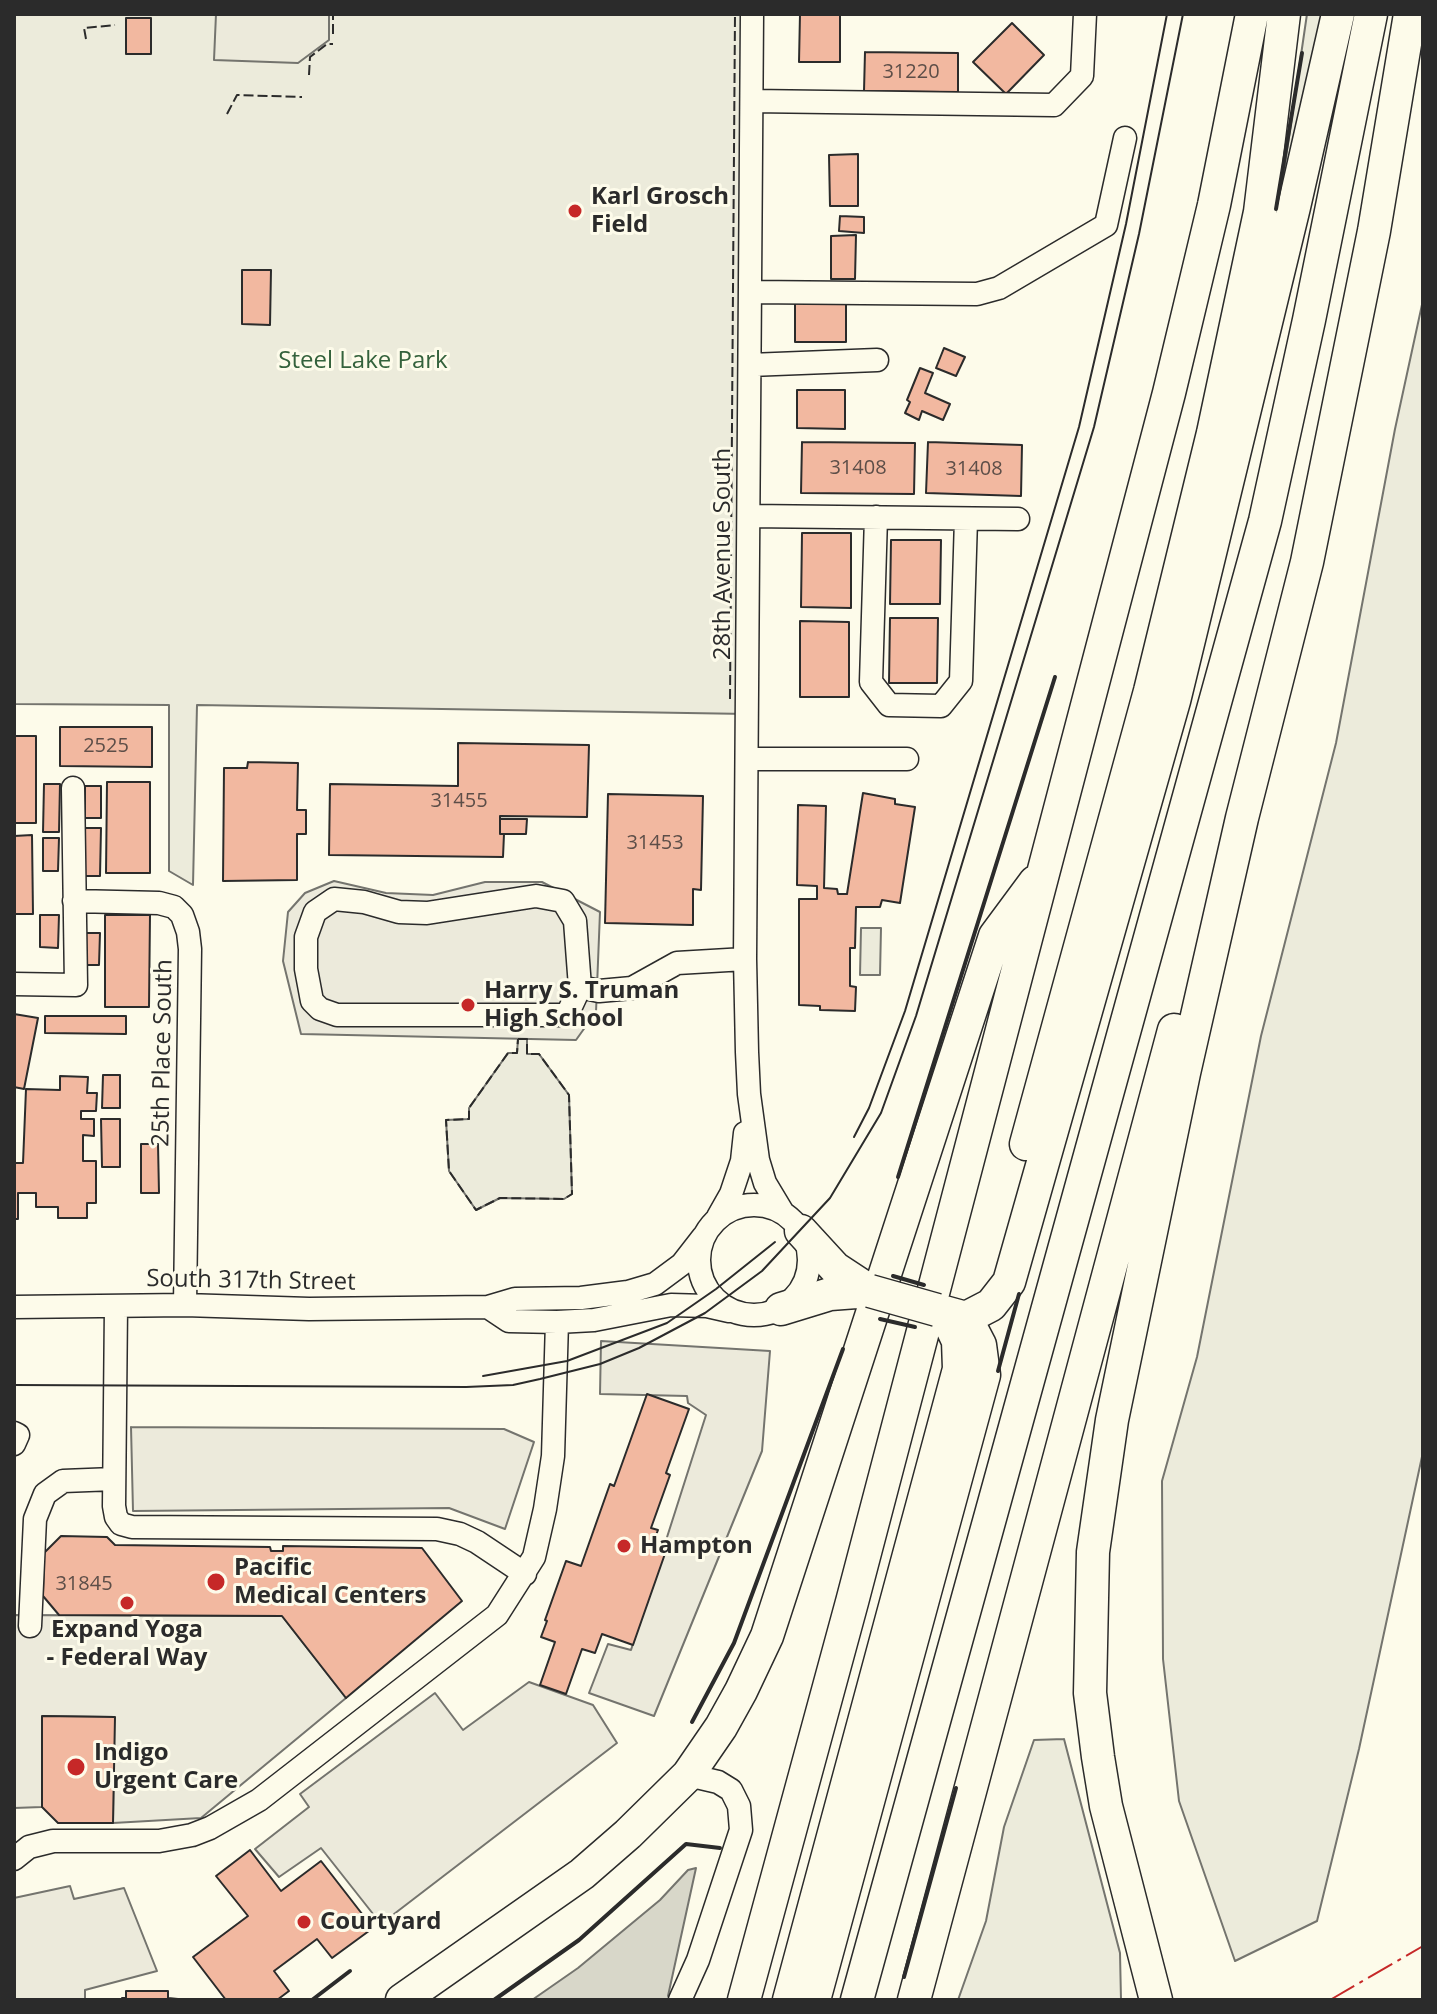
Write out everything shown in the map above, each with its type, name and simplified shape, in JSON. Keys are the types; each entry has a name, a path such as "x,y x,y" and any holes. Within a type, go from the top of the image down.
{"highway":[{"path":"744,2000 1047,867 1176,364 1214,205 1252,14"},
{"path":"1021,1204 1213,433 1260,212 1284,14"},
{"path":"814,2000 952,1445 960,1353 950,1324 953,1306 979,1287 991,1271 1021,1204 1174,701 1338,14"},
{"path":"857,2000 1265,521 1371,14"},
{"path":"1156,2000 1109,1819 1098,1757 1090,1693 1093,1552 1112,1420 1184,1073 1242,818 1307,562 1374,231 1410,14"},
{"path":"914,2000 1162,1068 1242,818"},
{"path":"402,2000 582,1874 688,1775 721,1727 767,1636 995,936 1047,867"},
{"path":"792,1222 832,1281 952,1314"},
{"path":"781,1309 832,1281"},
{"path":"789,2000 952,1445"}],"street":[{"name":"28th Avenue South","path":"752,14 745,959 749,1094 758,1160 765,1183 792,1222"},
{"path":"752,101 1054,105 1082,76 1085,14"},
{"path":"750,292 977,294 999,288 1106,225 1125,138"},
{"path":"750,365 877,360"},
{"path":"749,516 1018,519"},
{"path":"876,517 871,682 889,705 941,706 961,681 966,519"},
{"path":"748,759 907,759"},
{"path":"14,984 76,985 73,788"},
{"path":"527,896 563,901 575,921 580,987 567,1015 337,1015 320,1009 312,1001 306,969 306,937 315,912 334,899 364,902 399,912 427,913 527,896"},
{"name":"25th Place South","path":"74,901 159,903 174,907 182,915 188,932 185,1305"},
{"path":"580,987 599,991 632,988 677,963 745,959"},
{"name":"28th Avenue South","path":"717,1218 731,1194 742,1161 749,1094"},
{"path":"749,1205 767,1206 792,1222 808,1248 807,1275 795,1298 781,1309 765,1315 748,1316 732,1312 717,1302 705,1288 699,1272 698,1254 703,1237 717,1218 732,1209 749,1205"},
{"name":"South 317th Street","path":"14,1307 488,1307 515,1299 581,1298 628,1292 655,1284 682,1264 703,1237"},
{"name":"South 317th Street","path":"488,1307 509,1321 557,1322 594,1320 671,1305 707,1306 732,1312"},
{"path":"116,1306 114,1479 116,1517 121,1524 128,1527 437,1529 477,1542 525,1574"},
{"path":"19,1849 53,1841 174,1840 210,1828 259,1800 497,1615 534,1557 553,1456 557,1322"},
{"path":"14,1433 18,1435 14,1444"},
{"path":"30,1626 35,1519 41,1500 51,1488 63,1481 114,1479"},
{"path":"680,2000 698,1960 741,1830 739,1806 731,1790 718,1782 688,1775"}],"green space":[{"name":"Steel Lake Park","path":"14,14 752,14 748,714 197,705 193,885 169,871 169,705 14,704"},
{"path":"1307,14 1323,14 1253,325 1283,178"},
{"path":"1423,300 1423,1452 1359,1749 1317,1921 1235,1961 1179,1801 1163,1659 1162,1481 1197,1357 1261,1036 1336,743 1395,429"},
{"path":"861,928 881,928 880,975 860,975"},
{"path":"518,1039 527,1039 527,1054 539,1054 569,1095 572,1194 564,1199 500,1198 476,1210 449,1171 446,1120 469,1119 469,1108 508,1053 517,1053"},
{"path":"1064,1739 1120,1953 1121,2000 958,2000 986,1921 1004,1827 1034,1740"}],"shaded area":[{"path":"216,14 329,14 329,40 298,63 214,60"},
{"path":"334,881 386,893 433,895 485,882 542,882 600,912 596,1012 576,1040 301,1034 283,961 288,912 305,893"},
{"path":"601,1341 770,1351 762,1451 654,1716 589,1693 608,1644 631,1650 706,1415 688,1403 687,1396 600,1394"},
{"path":"131,1427 504,1429 534,1442 505,1529 449,1508 133,1511"},
{"path":"14,1615 282,1616 346,1698 201,1818 113,1823 114,1717 43,1716 42,1807 14,1808"},
{"path":"529,1682 593,1705 617,1743 381,1924 321,1848 279,1877 255,1849 309,1807 300,1794 435,1693 463,1730"},
{"path":"696,1868 668,1996 671,2000 532,2000 578,1968 660,1900 688,1870"},
{"path":"70,1886 74,1899 124,1888 157,1971 85,1990 85,2000 14,2000 14,1898"}],"building":[{"path":"800,14 840,14 840,62 799,62"},
{"path":"126,18 151,18 151,54 126,54"},
{"path":"1012,23 1044,55 1006,94 973,62"},
{"path":"865,52 958,53 958,92 864,91"},
{"path":"858,154 858,206 830,206 829,155"},
{"path":"840,216 864,217 864,233 839,231"},
{"path":"856,235 855,279 831,279 831,236"},
{"path":"242,270 271,270 270,325 242,324"},
{"path":"795,302 846,303 846,342 795,342"},
{"path":"944,348 965,357 956,376 936,368"},
{"path":"920,368 933,373 925,393 950,404 943,420 922,411 919,420 905,413"},
{"path":"797,390 845,390 845,429 797,428"},
{"path":"802,442 915,443 914,494 801,493"},
{"path":"928,442 1022,445 1021,496 926,493"},
{"path":"802,533 851,533 851,608 801,607"},
{"path":"891,540 941,540 940,604 890,604"},
{"path":"890,618 938,618 937,683 889,683"},
{"path":"800,621 849,622 849,697 800,697"},
{"path":"60,727 152,727 152,767 60,766"},
{"path":"14,736 36,736 36,823 14,823"},
{"path":"458,743 589,745 587,817 500,816 500,834 504,834 503,857 329,855 330,784 458,786"},
{"path":"248,762 298,763 297,810 306,810 306,834 297,834 297,880 223,881 224,768 247,768"},
{"path":"107,782 150,782 150,873 106,873"},
{"path":"44,784 60,784 59,832 43,832"},
{"path":"85,786 101,786 101,818 85,818"},
{"path":"863,793 895,799 895,804 915,807 900,903 882,900 880,907 856,907 855,948 850,948 850,986 856,987 855,1011 820,1010 820,1006 799,1005 799,899 817,899 817,886 797,885 798,805 826,806 824,888 847,894"},
{"path":"608,794 703,796 701,890 693,889 693,925 605,923"},
{"path":"500,819 527,819 526,834 500,834"},
{"path":"85,828 101,828 100,876 84,876"},
{"path":"32,835 33,914 14,914 14,836"},
{"path":"43,838 59,838 58,871 43,871"},
{"path":"40,915 59,915 58,948 40,947"},
{"path":"105,915 150,915 149,1007 105,1007"},
{"path":"84,933 100,933 99,965 83,965"},
{"path":"14,1014 38,1018 24,1089 14,1087"},
{"path":"45,1016 126,1016 126,1034 45,1033"},
{"path":"103,1075 120,1075 120,1108 102,1108"},
{"path":"60,1076 88,1077 87,1093 97,1093 96,1111 81,1111 81,1119 94,1119 94,1136 83,1135 83,1161 96,1161 96,1203 87,1203 87,1218 58,1218 58,1207 36,1207 36,1193 18,1193 18,1219 14,1219 14,1163 23,1163 26,1089 60,1090"},
{"path":"101,1119 120,1119 120,1167 102,1167"},
{"path":"141,1144 158,1144 159,1193 141,1193"},
{"name":"Hampton","path":"647,1394 689,1409 666,1473 670,1475 651,1528 658,1530 653,1543 667,1548 633,1645 602,1634 595,1653 582,1649 566,1694 540,1685 555,1642 541,1637 545,1620 566,1561 581,1566"},
{"path":"61,1536 107,1537 115,1545 270,1547 271,1551 283,1551 283,1546 422,1548 462,1601 346,1698 282,1616 59,1615 43,1596 44,1553"},
{"path":"42,1716 115,1717 113,1823 58,1823 42,1807"},
{"name":"Courtyard","path":"250,1850 281,1891 321,1861 373,1928 332,1958 317,1939 274,1971 289,1991 277,2000 226,2000 193,1957 248,1916 216,1876"},
{"path":"126,1991 168,1991 168,1998 188,2000 121,2000 126,1998"}],"tram line":[{"path":"854,1137 869,1108 905,1011 1079,427 1126,224 1167,14"},
{"path":"14,1385 466,1387 513,1385 540,1379 600,1364 639,1348 705,1313 762,1271 830,1198 881,1113 916,1016 1094,427 1139,234 1183,14"},
{"path":"483,1376 567,1361 667,1323 775,1242"}],"fence":[{"path":"333,14 333,34"},
{"path":"730,699 735,14"},
{"path":"86,39 84,28 115,25"},
{"path":"309,75 310,57 327,44 333,44"},
{"path":"227,114 237,95 302,97"},
{"path":"518,1039 527,1039 527,1054 539,1054 569,1095 572,1194 564,1199 500,1198 476,1210 449,1171 446,1120 469,1119 469,1108 508,1053 517,1053 518,1039"}],"wall":[{"path":"1276,209 1302,53"},
{"path":"898,1177 1055,677"},
{"path":"893,1276 924,1285"},
{"path":"998,1371 1019,1294"},
{"path":"880,1319 915,1327"},
{"path":"692,1722 734,1643 843,1349"},
{"path":"904,1977 956,1788"},
{"path":"494,2000 579,1940 686,1844 720,1848"},
{"path":"312,2000 350,1971"}],"power":[{"path":"1330,2000 1423,1946"}],"place":[{"name":"Karl Grosch Field","path":"575,211"},
{"name":"Harry S. Truman High School","path":"468,1005"},
{"name":"Hampton","path":"624,1546"},
{"name":"Pacific Medical Centers","path":"216,1582"},
{"name":"Expand Yoga - Federal Way","path":"127,1603"},
{"name":"Indigo Urgent Care","path":"76,1767"},
{"name":"Courtyard","path":"304,1922"}]}
